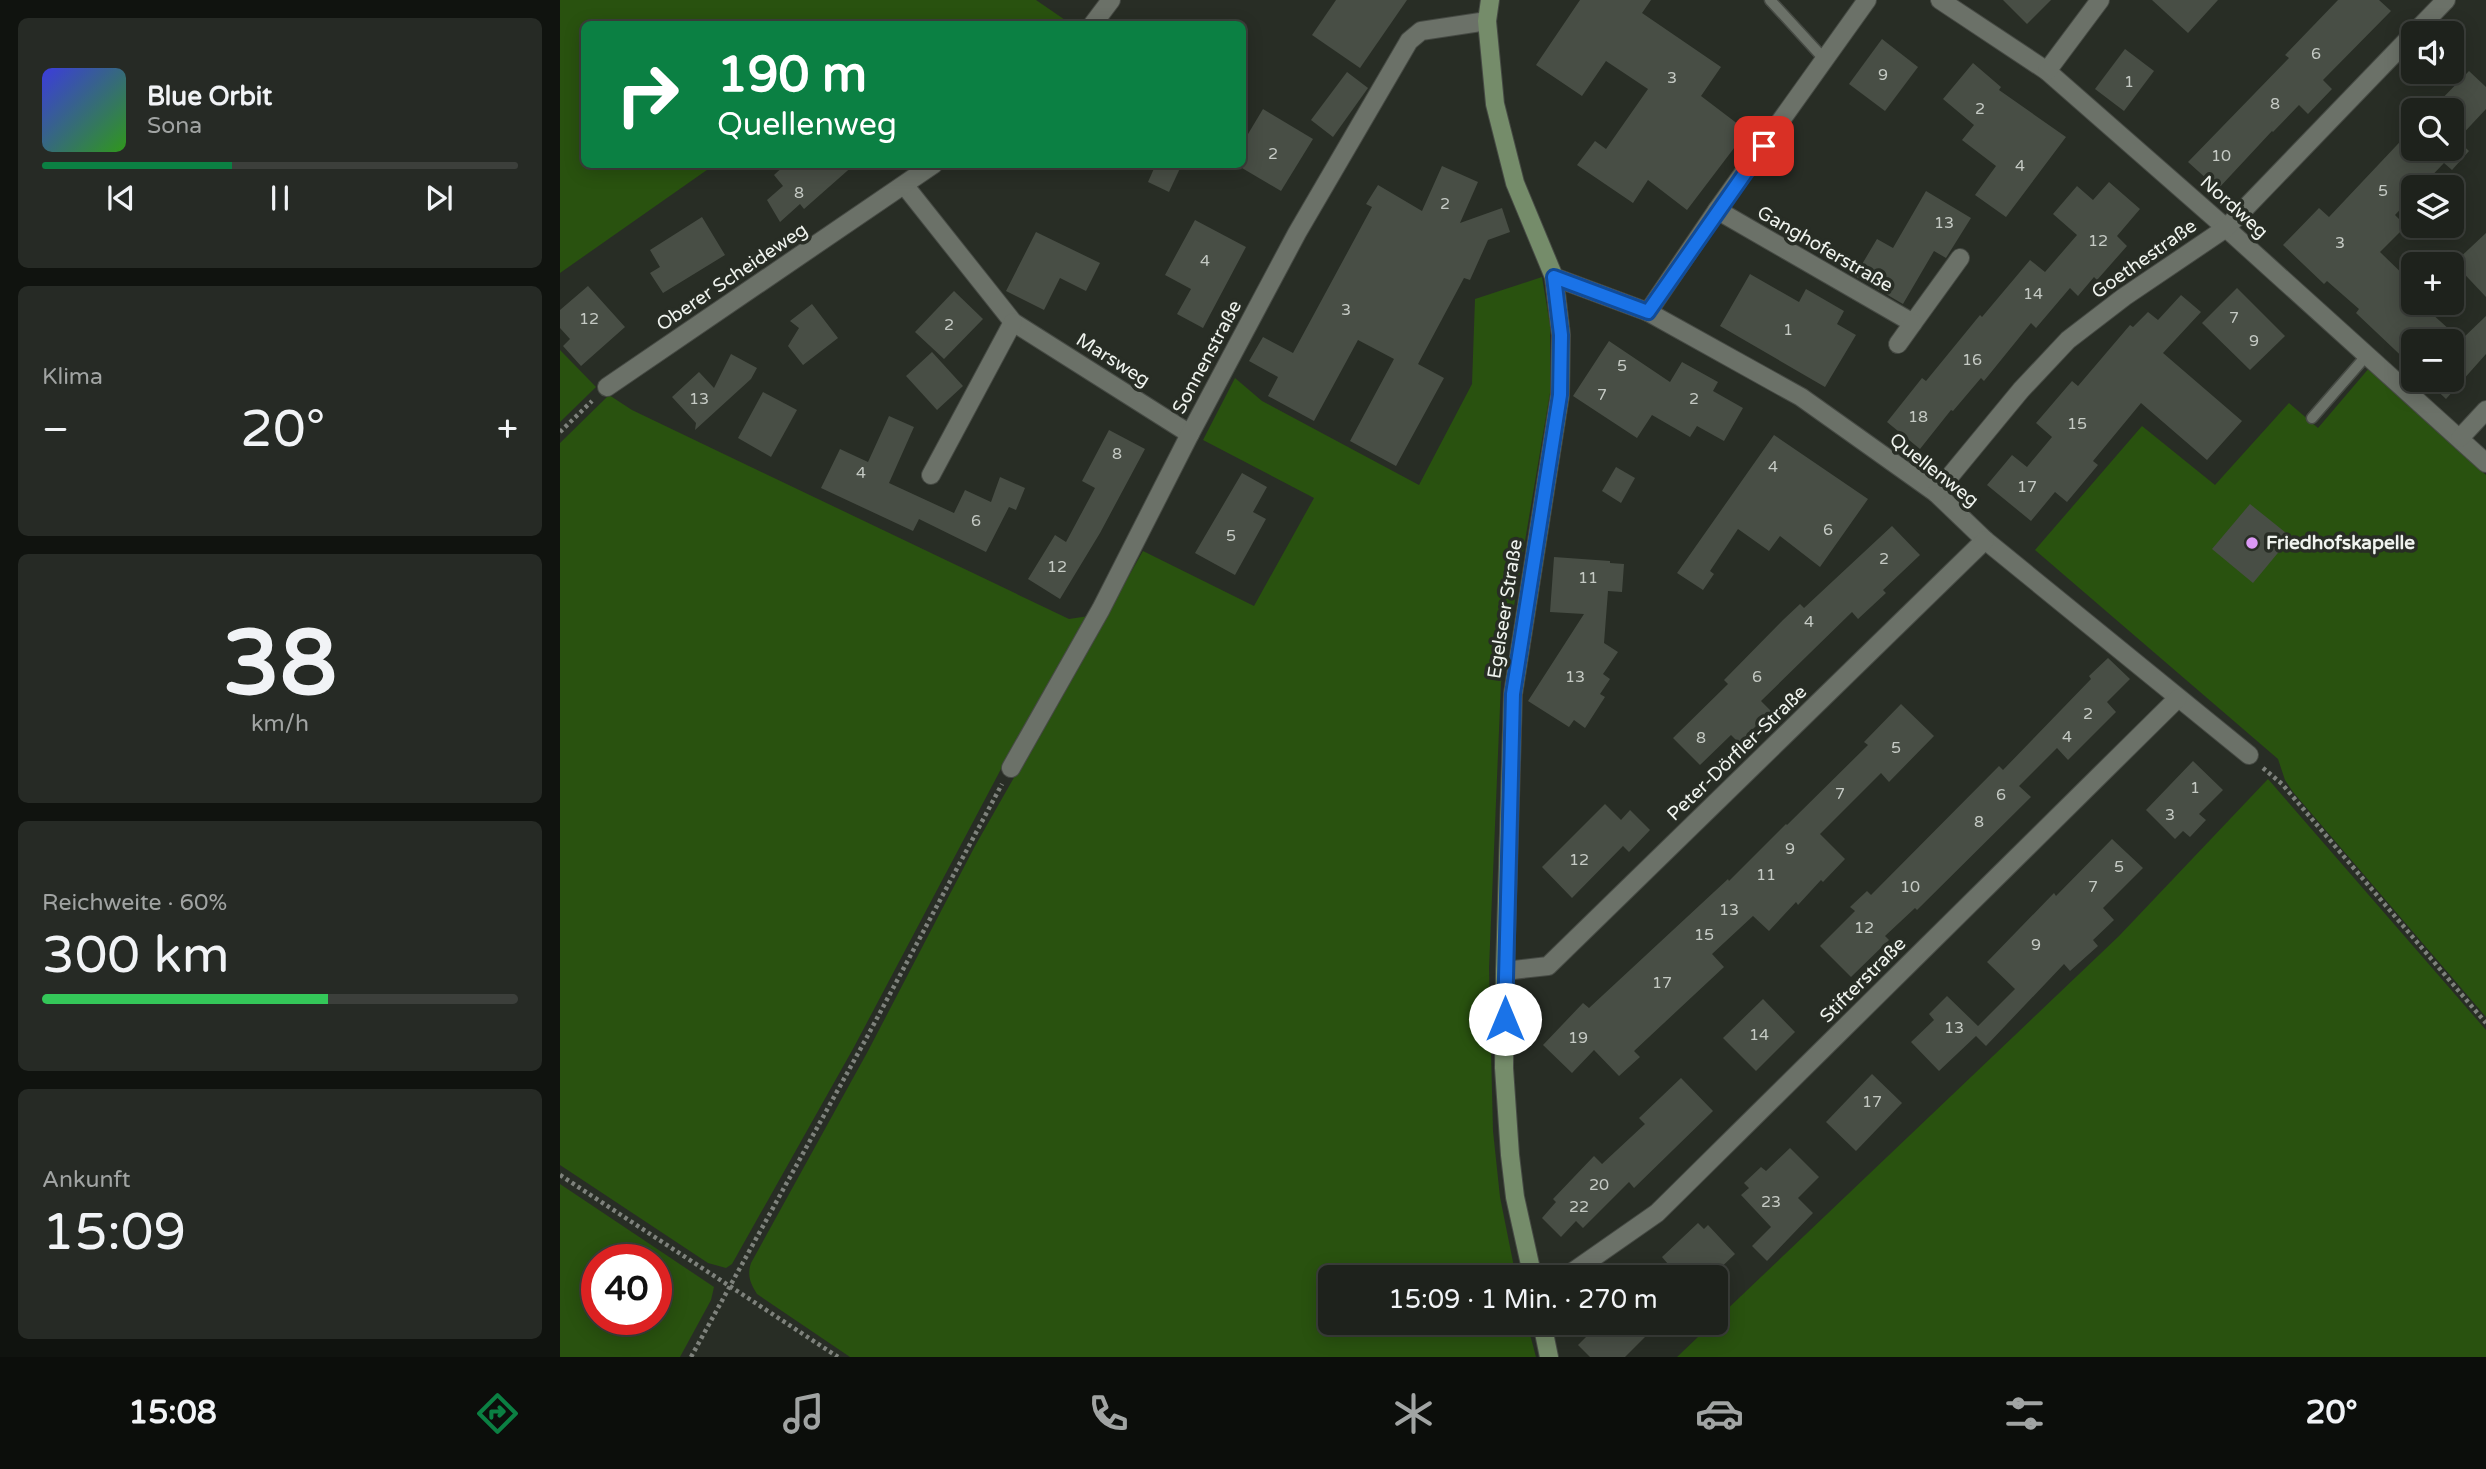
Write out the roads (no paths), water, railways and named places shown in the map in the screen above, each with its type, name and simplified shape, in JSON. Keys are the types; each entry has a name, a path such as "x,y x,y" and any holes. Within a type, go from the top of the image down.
{"street":[{"path":"1095,21 1111,0"},
{"name":"Egelseer Straße","path":"1490,0 1487,21 1495,104 1515,183 1554,277 1561,335 1560,395 1513,694 1504,1068 1510,1155 1530,1265"},
{"path":"1648,312 1717,210 1867,0"},
{"name":"Nordweg","path":"1940,0 2047,71 2226,228 2486,463"},
{"path":"2047,71 2100,0"},
{"name":"Goethestraße","path":"2426,21 2446,0"},
{"name":"Sonnenstraße","path":"1010,768 1101,609 1297,233 1409,41 1421,31 1487,21"},
{"name":"Goethestraße","path":"1936,493 2021,390 2068,340 2124,297 2226,228 2401,47"},
{"name":"Oberer Scheideweg","path":"607,387 929,168"},
{"name":"Marsweg","path":"905,186 1013,322 1190,434"},
{"name":"Ganghoferstraße","path":"1717,210 1913,323"},
{"path":"1898,344 1960,258"},
{"name":"Quellenweg","path":"1554,277 1648,312 1801,397 1936,493 1985,540 2249,755"},
{"path":"931,475 1013,322"},
{"path":"2460,438 2486,410"},
{"name":"Peter-Dörfler-Straße","path":"1505,971 1548,966 1985,540"},
{"name":"Stifterstraße","path":"1583,1265 1657,1213 2178,698"},
{"path":"1544,1335 1549,1357"}],"lane":[{"path":"1770,0 1826,61"},
{"path":"2312,418 2367,355"}],"place":[{"name":"Friedhofskapelle","path":"2252,543"}]}
